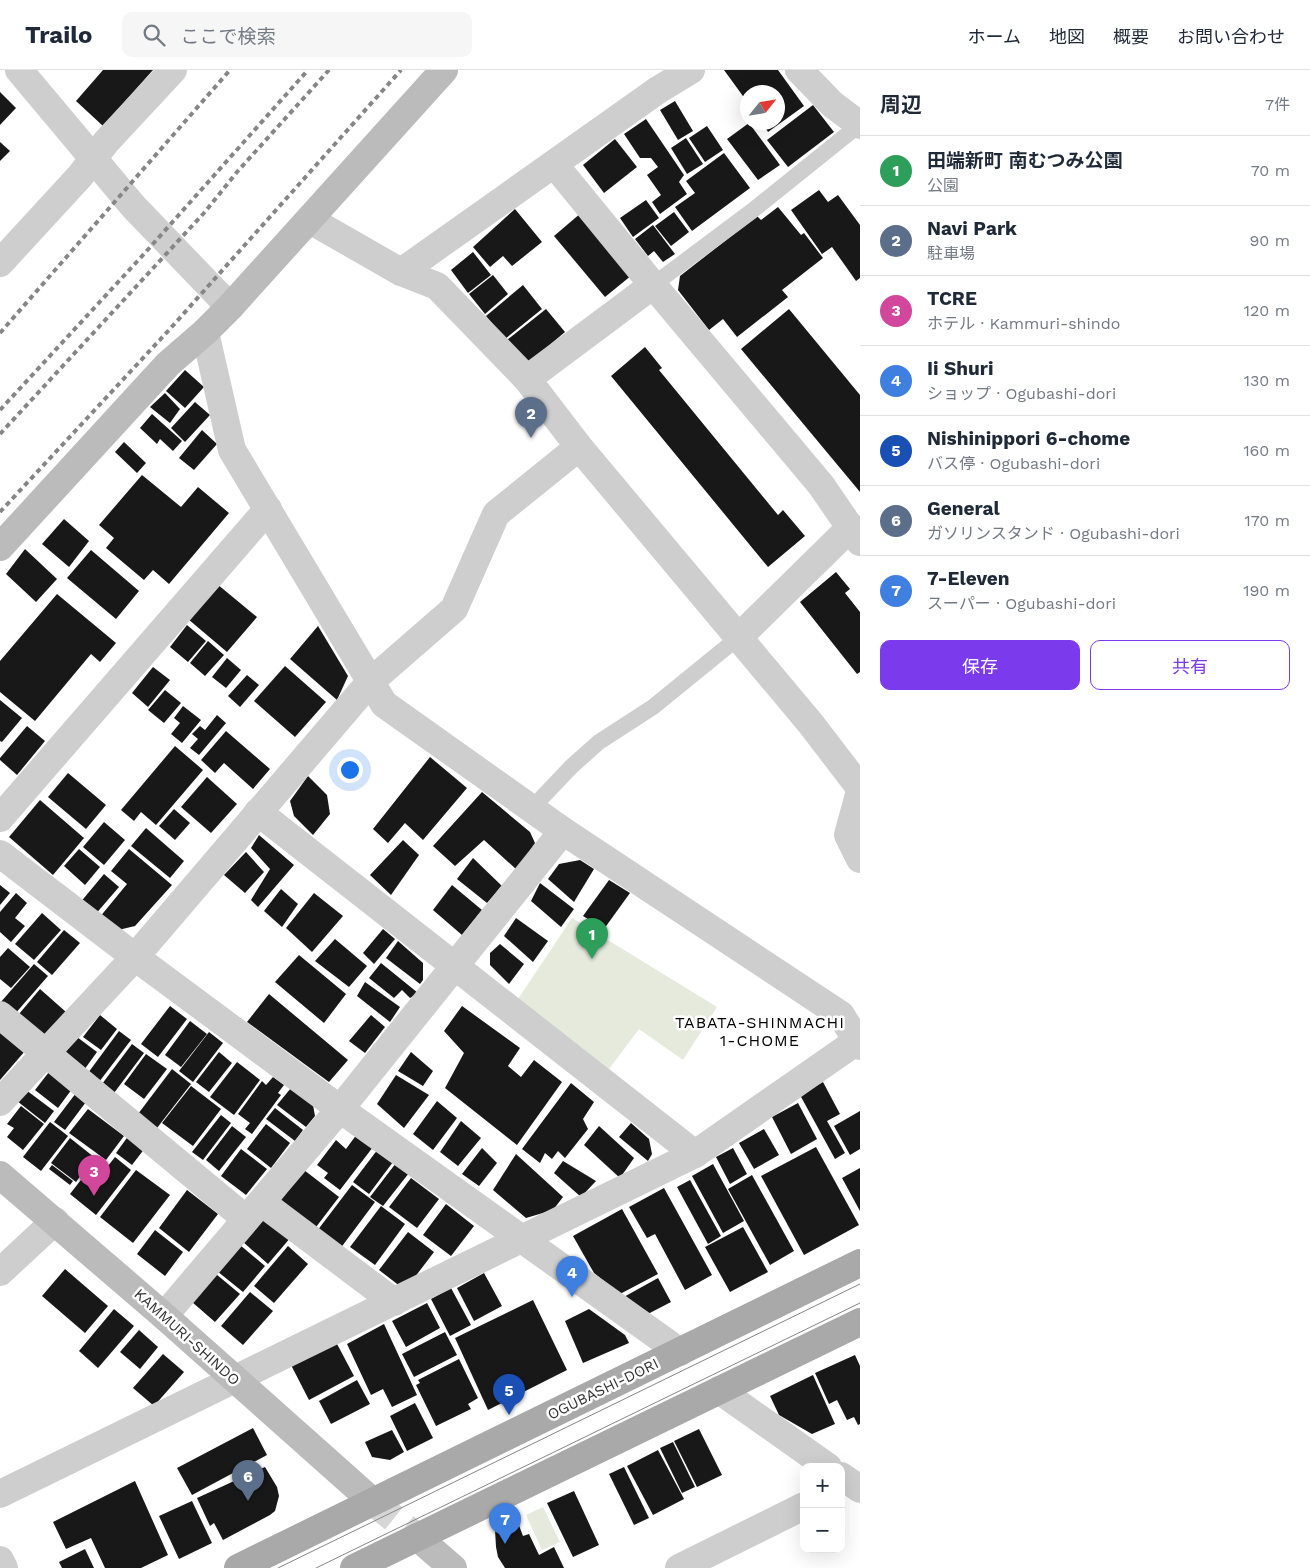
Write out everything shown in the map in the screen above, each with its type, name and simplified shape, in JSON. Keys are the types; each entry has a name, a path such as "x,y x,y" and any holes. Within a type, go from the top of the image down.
{"main road":[{"name":"OGUBASHI-DORI","path":"238,1568 860,1263"},
{"path":"354,1568 860,1322"}],"street":[{"path":"19,70 133,206 230,307"},
{"path":"0,263 80,176 106,142 173,70"},
{"path":"0,546 168,364 230,307 444,70"},
{"path":"400,272 658,90 691,70"},
{"path":"799,70 832,104 860,125"},
{"path":"554,164 577,199 653,285 821,485 855,535 739,637"},
{"path":"310,220 400,272 437,286 527,379 579,447 811,724 860,790 848,835 860,859"},
{"path":"527,379 599,319 653,285"},
{"path":"0,1494 695,1154 859,1042 841,1016 562,831 384,704 232,450 205,332"},
{"path":"0,1102 134,957 370,682 454,609 496,514 579,447"},
{"path":"0,818 268,509"},
{"path":"258,812 695,1154"},
{"path":"164,1316 340,1109 562,831"},
{"path":"0,854 134,957 340,1109 680,1352"},
{"path":"0,1015 45,1054 254,1210 394,1302"},
{"name":"KAMMURI-SHINDO","path":"0,1174 164,1316 372,1501"},
{"path":"0,1272 54,1222"},
{"path":"720,1390 822,1463"},
{"path":"688,1566 800,1508"},
{"path":"417,1537 453,1568"},
{"path":"0,1560 4,1568"}],"lane":[{"path":"653,285 752,211 860,125"},
{"path":"531,809 572,766 599,742 653,707 739,637"}],"shaded area":[{"path":"572,918 717,1007 683,1060 639,1029 609,1069 518,999"},
{"path":"543,1507 560,1542 542,1550 526,1515"}],"building":[{"path":"103,70 153,70 103,126 76,101"},
{"path":"724,70 778,70 804,106 785,120 785,85 740,85 740,92"},
{"path":"0,92 16,108 0,125"},
{"path":"675,101 693,131 678,140 660,110"},
{"path":"813,105 834,132 788,167 767,140 780,130 785,130 785,126"},
{"path":"646,119 684,175 679,182 687,194 660,214 652,202 661,195 647,175 658,167 651,158 640,158 624,134"},
{"path":"707,126 723,150 705,162 689,138"},
{"path":"740,130 754,130 780,165 758,180 727,139"},
{"path":"686,138 703,164 687,174 671,148"},
{"path":"615,139 637,167 604,193 583,165"},
{"path":"0,142 10,151 0,161"},
{"path":"724,153 750,188 692,231 675,207 695,193 686,181"},
{"path":"819,190 828,202 838,195 860,225 860,278 856,281 832,247 822,254 791,210"},
{"path":"646,200 659,218 633,237 620,218"},
{"path":"778,207 801,235 804,233 823,258 782,290 788,297 737,337 723,319 709,330 678,290 680,276 757,216 761,220"},
{"path":"515,209 542,242 512,266 503,256 490,267 473,247"},
{"path":"674,212 689,232 671,246 655,226"},
{"path":"581,213 632,275 605,297 554,236"},
{"path":"653,225 675,254 663,262 654,251 648,256 635,239"},
{"path":"473,252 491,275 468,293 451,270"},
{"path":"493,275 508,294 485,314 469,294"},
{"path":"523,285 542,309 505,339 486,316"},
{"path":"546,309 565,332 527,364 507,340"},
{"path":"789,309 860,395 860,492 741,349"},
{"path":"645,347 662,368 659,370 778,515 783,510 805,536 768,567 611,376"},
{"path":"185,370 204,387 185,408 166,391"},
{"path":"165,393 180,409 170,423 150,407"},
{"path":"195,402 210,415 185,442 171,428"},
{"path":"152,414 182,441 173,451 160,439 157,444 140,428"},
{"path":"202,430 217,444 194,470 179,458"},
{"path":"124,442 146,463 137,473 115,452"},
{"path":"142,475 181,507 198,487 229,513 169,584 153,570 144,580 106,548 114,538 99,525"},
{"path":"64,519 89,541 69,567 42,544"},
{"path":"25,549 57,579 36,602 6,574"},
{"path":"91,550 139,591 116,619 67,578"},
{"path":"836,572 850,589 845,593 860,612 860,672 857,674 800,602"},
{"path":"217,584 257,617 227,652 188,619"},
{"path":"57,594 116,643 100,662 91,654 35,721 0,692 0,661"},
{"path":"187,625 206,641 188,662 170,647"},
{"path":"318,626 348,676 337,700 290,659"},
{"path":"208,641 224,655 205,676 190,663"},
{"path":"227,658 241,670 226,688 212,677"},
{"path":"285,666 326,702 295,737 254,701"},
{"path":"153,667 170,680 148,707 132,693"},
{"path":"247,675 259,685 240,707 228,696"},
{"path":"165,690 181,703 164,723 148,710"},
{"path":"0,700 22,718 2,742 0,741"},
{"path":"183,706 201,720 182,743 171,734 180,723 174,718"},
{"path":"217,715 226,723 199,755 190,748 198,739 192,734 200,726 205,730"},
{"path":"27,726 45,741 17,775 0,758"},
{"path":"226,731 270,769 253,789 224,763 215,773 201,760"},
{"path":"175,746 203,770 156,825 141,812 134,821 121,810"},
{"path":"430,757 467,788 423,840 405,823 388,843 373,829"},
{"path":"68,773 106,805 86,829 48,797"},
{"path":"308,776 327,795 330,814 313,835 294,816 290,801"},
{"path":"207,777 237,804 211,833 181,807"},
{"path":"482,792 530,832 535,843 517,870 484,840 455,866 433,846"},
{"path":"40,800 84,838 53,875 9,837"},
{"path":"174,809 190,823 175,840 159,826"},
{"path":"104,822 125,840 104,865 83,847"},
{"path":"146,828 184,861 170,878 131,846"},
{"path":"259,835 294,865 258,907 251,900 270,869 251,848"},
{"path":"403,840 419,855 391,895 370,875"},
{"path":"79,849 100,867 85,885 64,866"},
{"path":"129,849 172,885 135,926 114,931 99,918 127,884 111,871"},
{"path":"246,852 264,872 245,893 224,875"},
{"path":"473,858 502,886 487,903 457,879"},
{"path":"580,860 594,869 574,902 548,879 559,864"},
{"path":"104,874 119,887 94,916 79,904"},
{"path":"609,880 630,893 604,929 583,916"},
{"path":"540,883 574,909 561,927 531,901"},
{"path":"0,885 10,893 0,905"},
{"path":"452,885 482,910 462,935 433,910"},
{"path":"281,889 298,904 282,927 264,911"},
{"path":"16,893 27,903 15,918 25,926 11,942 0,932 0,912"},
{"path":"314,893 343,916 312,952 286,928"},
{"path":"42,913 61,930 34,960 15,944"},
{"path":"516,918 548,941 533,962 504,936"},
{"path":"383,929 395,939 374,964 363,953"},
{"path":"64,930 80,943 52,975 37,962"},
{"path":"335,939 367,966 349,987 315,961"},
{"path":"398,941 423,963 423,980 420,984 386,958"},
{"path":"500,944 524,964 509,984 490,965 490,953"},
{"path":"8,948 30,967 11,988 0,979 0,957"},
{"path":"299,955 346,994 324,1023 275,982"},
{"path":"381,963 418,993 410,998 402,990 394,998 369,978"},
{"path":"34,964 48,976 14,1015 0,1003"},
{"path":"365,982 400,1007 390,1022 357,996"},
{"path":"40,989 66,1012 46,1036 19,1014"},
{"path":"269,994 348,1060 329,1082 247,1022"},
{"path":"170,1006 187,1019 158,1057 141,1044"},
{"path":"462,1006 520,1048 508,1066 521,1077 534,1060 562,1082 517,1145 445,1088 464,1053 444,1031"},
{"path":"100,1015 117,1029 101,1050 83,1037"},
{"path":"371,1015 385,1027 365,1053 349,1041"},
{"path":"190,1021 207,1034 181,1067 165,1055"},
{"path":"0,1029 25,1051 0,1080"},
{"path":"119,1031 131,1040 99,1082 88,1073"},
{"path":"209,1032 223,1043 193,1082 179,1071"},
{"path":"77,1037 97,1052 84,1070 64,1054"},
{"path":"132,1044 144,1053 114,1093 102,1084"},
{"path":"219,1052 232,1063 209,1092 196,1082"},
{"path":"411,1052 433,1071 423,1086 398,1071"},
{"path":"146,1054 167,1069 144,1099 124,1084"},
{"path":"237,1062 260,1080 234,1115 210,1097"},
{"path":"172,1069 191,1084 157,1128 138,1114"},
{"path":"49,1072 72,1089 58,1108 35,1090"},
{"path":"396,1075 429,1095 404,1128 377,1104"},
{"path":"273,1077 284,1085 278,1093 281,1095 252,1134 245,1129 250,1123 238,1114 262,1081 266,1085"},
{"path":"823,1082 840,1114 827,1121 845,1153 835,1159 800,1095"},
{"path":"571,1083 594,1102 583,1119 588,1129 565,1158 558,1151 552,1159 545,1153 540,1163 522,1149"},
{"path":"191,1086 221,1109 193,1146 162,1123"},
{"path":"291,1088 313,1105 315,1116 306,1127 277,1105"},
{"path":"26,1090 54,1111 45,1123 17,1101"},
{"path":"76,1093 86,1102 65,1130 54,1122"},
{"path":"437,1101 457,1118 433,1150 413,1134"},
{"path":"798,1103 817,1139 791,1154 772,1117"},
{"path":"21,1106 44,1124 23,1150 7,1137 14,1128 7,1124"},
{"path":"275,1108 303,1130 295,1141 266,1119"},
{"path":"88,1109 124,1136 106,1160 69,1133"},
{"path":"860,1111 860,1149 850,1155 834,1126"},
{"path":"221,1115 231,1123 203,1160 192,1152"},
{"path":"461,1121 481,1138 458,1166 440,1152"},
{"path":"50,1122 68,1136 41,1171 23,1157"},
{"path":"631,1123 649,1139 652,1154 648,1161 619,1137"},
{"path":"266,1124 290,1143 271,1168 247,1149"},
{"path":"232,1126 246,1137 219,1171 206,1160"},
{"path":"599,1126 634,1158 620,1178 584,1145"},
{"path":"764,1129 779,1155 754,1169 739,1143"},
{"path":"357,1134 373,1147 340,1190 324,1178 328,1173 317,1165 336,1140 346,1149"},
{"path":"129,1135 145,1148 132,1165 116,1153"},
{"path":"70,1138 94,1157 76,1182 51,1163"},
{"path":"816,1147 859,1225 804,1255 761,1176"},
{"path":"482,1148 497,1163 479,1186 462,1174"},
{"path":"733,1148 747,1174 730,1184 716,1157"},
{"path":"241,1149 267,1169 246,1195 221,1176"},
{"path":"378,1149 393,1162 369,1194 353,1182"},
{"path":"516,1154 563,1197 553,1210 526,1218 493,1190"},
{"path":"115,1157 131,1170 96,1215 70,1194 98,1158 108,1166"},
{"path":"563,1161 596,1181 581,1197 554,1173"},
{"path":"396,1163 409,1173 383,1206 370,1197"},
{"path":"713,1164 744,1221 723,1233 692,1176"},
{"path":"52,1165 73,1181 70,1185 49,1169"},
{"path":"860,1168 860,1211 842,1178"},
{"path":"136,1170 170,1195 133,1243 100,1217"},
{"path":"304,1170 339,1197 313,1231 278,1204"},
{"path":"752,1175 794,1251 770,1265 728,1189"},
{"path":"411,1178 439,1199 417,1228 389,1207"},
{"path":"690,1180 721,1236 708,1244 677,1187"},
{"path":"352,1185 375,1202 340,1249 317,1231"},
{"path":"664,1188 712,1275 685,1290 655,1234 647,1238 629,1207"},
{"path":"187,1190 218,1214 189,1252 159,1228"},
{"path":"446,1204 474,1226 451,1256 423,1235"},
{"path":"381,1206 405,1224 375,1265 350,1247"},
{"path":"622,1209 658,1274 620,1294 594,1273 573,1236"},
{"path":"265,1215 291,1237 268,1264 242,1241"},
{"path":"743,1227 768,1272 730,1292 705,1247"},
{"path":"155,1230 183,1252 165,1276 137,1254"},
{"path":"408,1232 434,1252 405,1290 379,1270"},
{"path":"240,1245 265,1266 243,1292 217,1271"},
{"path":"288,1246 308,1264 274,1303 254,1286"},
{"path":"65,1269 108,1306 85,1333 42,1296"},
{"path":"484,1273 502,1306 474,1321 457,1288"},
{"path":"216,1274 240,1294 215,1322 192,1302"},
{"path":"658,1278 671,1302 644,1316 622,1298"},
{"path":"451,1288 471,1325 450,1336 431,1299"},
{"path":"250,1292 273,1311 243,1345 221,1326"},
{"path":"533,1300 567,1370 488,1410 455,1338"},
{"path":"427,1303 440,1328 406,1347 392,1321"},
{"path":"114,1309 134,1326 98,1368 79,1351"},
{"path":"589,1309 625,1335 629,1343 583,1363 565,1321"},
{"path":"384,1324 417,1395 392,1407 383,1389 371,1395 347,1344"},
{"path":"139,1330 158,1347 140,1369 120,1352"},
{"path":"445,1332 457,1355 414,1377 402,1354"},
{"path":"336,1342 354,1376 309,1400 291,1365"},
{"path":"163,1354 184,1372 154,1406 133,1388"},
{"path":"855,1355 860,1366 860,1424 858,1425 854,1417 847,1420 837,1400 829,1404 815,1373"},
{"path":"459,1359 478,1398 468,1404 471,1409 436,1426 416,1385 420,1383 418,1380"},
{"path":"813,1375 835,1424 812,1434 779,1415 770,1396"},
{"path":"357,1380 370,1404 331,1424 319,1401"},
{"path":"415,1403 433,1438 407,1451 390,1416"},
{"path":"253,1428 267,1455 192,1495 177,1468"},
{"path":"699,1429 722,1475 697,1487 674,1441"},
{"path":"392,1430 404,1452 390,1460 372,1457 365,1442"},
{"path":"673,1442 695,1487 682,1493 660,1448"},
{"path":"658,1450 684,1499 653,1515 627,1466"},
{"path":"265,1467 277,1487 279,1496 275,1511 223,1540 214,1523 210,1526 197,1498"},
{"path":"624,1467 649,1518 634,1525 609,1474"},
{"path":"135,1481 168,1555 141,1568 105,1568 91,1538 66,1549 53,1522"},
{"path":"574,1491 599,1545 573,1557 547,1503"},
{"path":"192,1501 212,1543 179,1559 159,1516"},
{"path":"517,1520 523,1536 529,1534 539,1555 554,1547 564,1568 505,1568 498,1557 495,1530"},
{"path":"85,1549 94,1568 62,1568 59,1562"}],"tunnel":[{"path":"372,1501 417,1537"}],"tram line":[{"path":"278,1568 860,1284"},
{"path":"316,1568 860,1303"}],"railway":[{"path":"0,333 230,70"},
{"path":"0,410 144,254 308,70"},
{"path":"0,434 204,213 237,172 329,70"},
{"path":"0,512 169,330 401,70"}],"place":[{"name":"Navi Park","path":"531,438"},
{"name":"田端新町 南むつみ公園","path":"592,959"},
{"name":"TCRE","path":"94,1196"},
{"name":"Ii Shuri","path":"572,1297"},
{"name":"Nishinippori 6-chome","path":"509,1415"},
{"name":"General","path":"248,1501"},
{"name":"7-Eleven","path":"505,1544"}],"district":[{"name":"TABATA-SHINMACHI 1-CHOME","path":"760,1031"}]}
